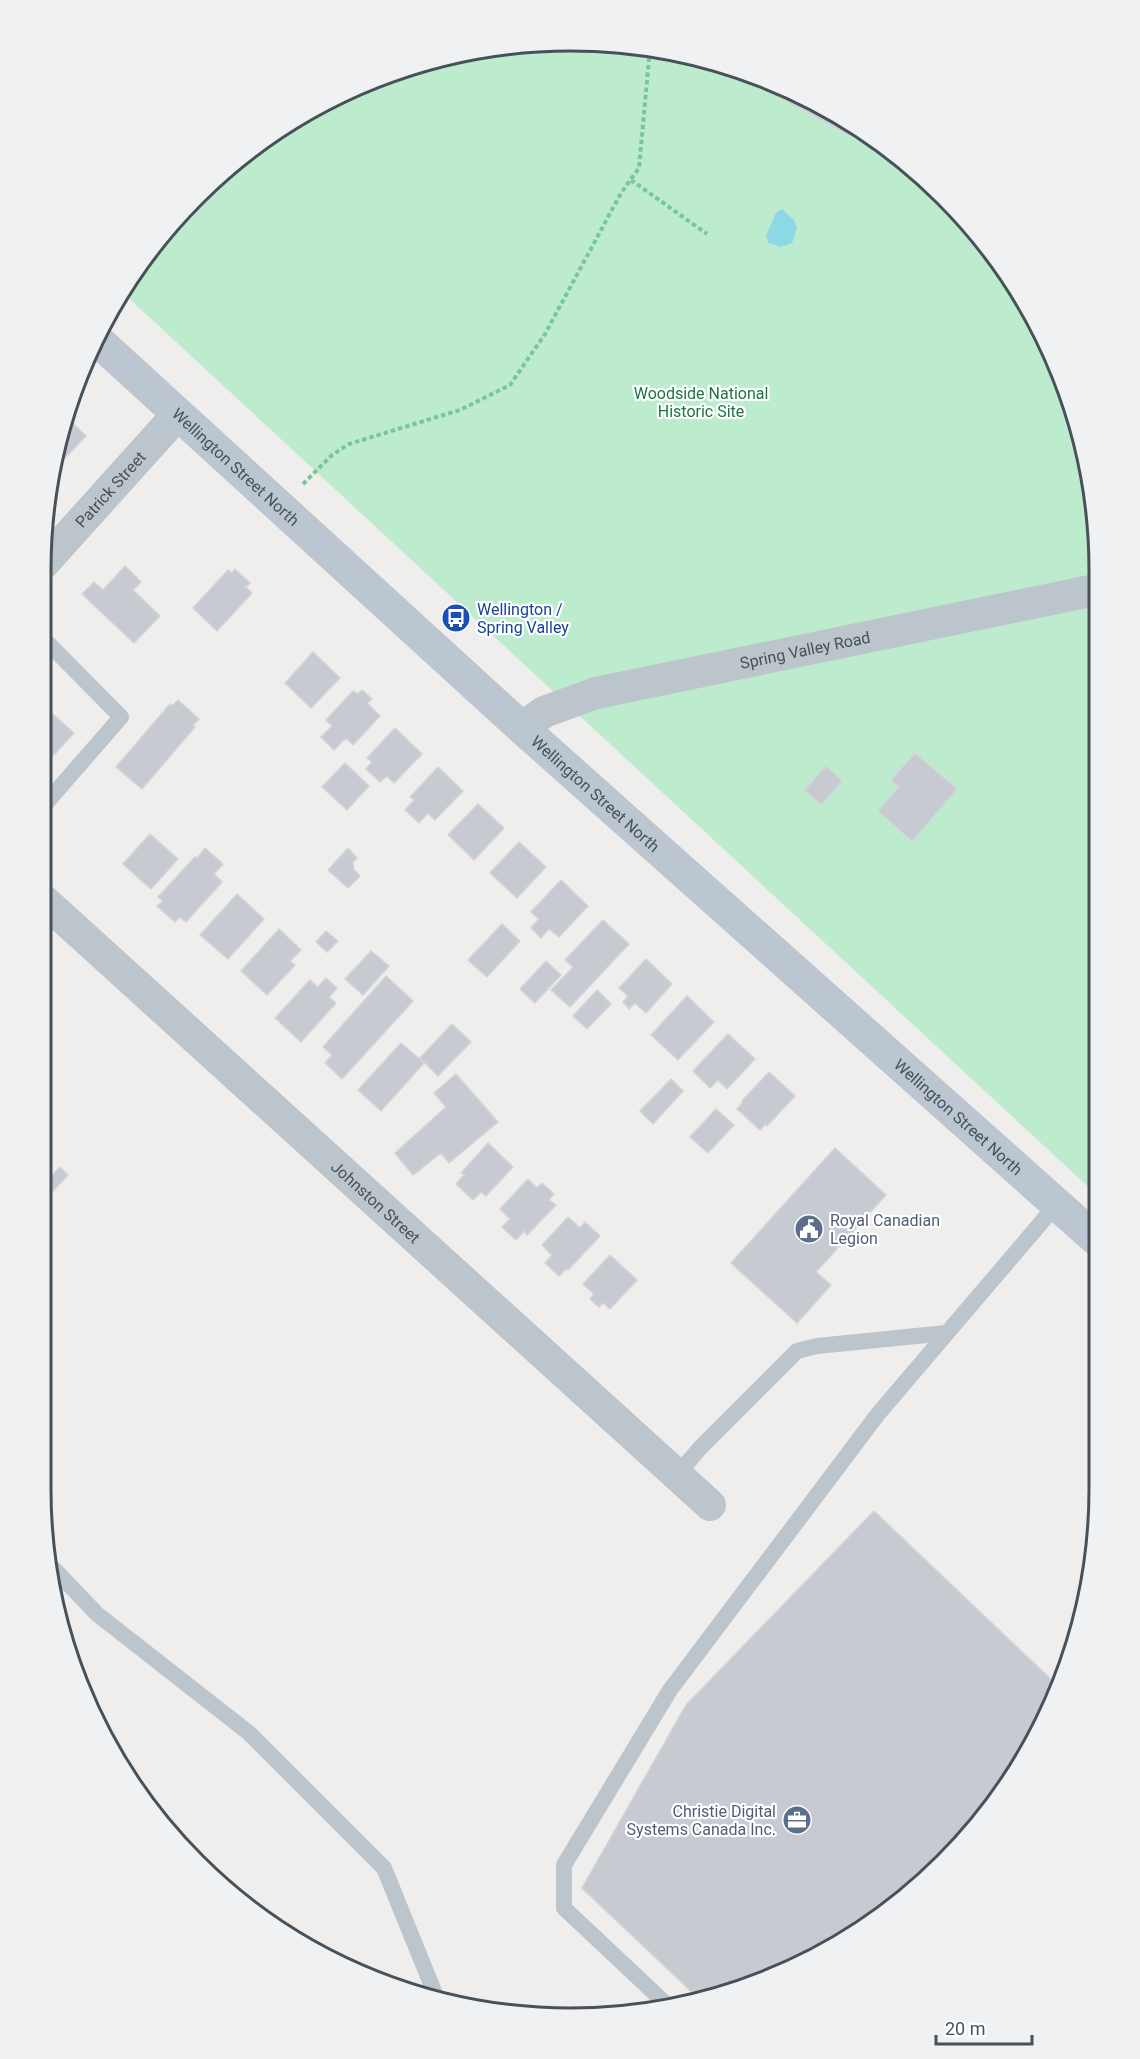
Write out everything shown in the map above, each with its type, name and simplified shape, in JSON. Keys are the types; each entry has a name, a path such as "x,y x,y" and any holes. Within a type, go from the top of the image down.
{"street":[{"name":"Wellington Street North","path":"103,345 522,728 1089,1233"},
{"name":"Patrick Street","path":"51,555 178,414"},
{"name":"Spring Valley Road","path":"522,728 544,712 596,693 1089,591"},
{"name":"Johnston Street","path":"51,907 710,1504"}],"lane":[{"path":"51,645 121,717 51,798"},
{"path":"662,2000 564,1908 564,1865 670,1690 878,1413 1057,1204"},
{"path":"677,1475 700,1448 797,1352 817,1346 946,1334"},
{"path":"58,1573 97,1614 249,1733 384,1868 433,1989"}],"path":[{"path":"279,507 333,455 349,444 460,410 510,385 545,334 621,194 639,168 649,57"},
{"path":"631,180 707,234"}],"green space":[{"name":"Woodside National Historic Site","path":"536,52 604,52 638,55 704,69 737,79 800,105 830,121 886,158 912,180 937,203 982,254 1019,311 1049,371 1071,436 1085,502 1089,570 1089,1188 128,298 158,254 180,228 203,203 254,158 282,138 340,105 403,79 436,69 502,55"}],"water":[{"path":"782,209 794,220 797,228 792,243 781,247 768,243 766,236 776,213"}],"building":[{"path":"768,91 830,121 850,133 849,135"},
{"path":"73,423 86,436 63,460"},
{"path":"125,566 141,582 133,590 160,616 134,643 82,594 94,582 103,590"},
{"path":"235,569 250,583 246,587 252,593 217,631 193,608 228,570 232,573"},
{"path":"313,652 340,678 311,708 285,683"},
{"path":"362,690 372,699 367,703 380,716 353,745 346,738 334,750 321,737 332,726 326,720 353,691 358,694"},
{"path":"178,700 199,719 193,725 195,727 142,789 116,767 170,704 172,706"},
{"path":"51,713 74,733 51,758"},
{"path":"395,728 422,754 394,783 387,776 380,782 366,769 372,762 367,758"},
{"path":"915,753 957,789 912,841 878,811 899,787 891,780"},
{"path":"345,763 369,786 347,810 322,787"},
{"path":"826,766 842,781 821,805 805,790"},
{"path":"438,767 463,791 435,820 428,813 419,823 405,810 414,800 410,797"},
{"path":"478,804 504,828 474,860 448,835"},
{"path":"150,834 178,859 151,889 123,864"},
{"path":"519,842 546,867 517,898 490,873"},
{"path":"205,848 223,864 214,874 222,882 186,922 180,917 175,922 157,906 163,901 158,897"},
{"path":"348,848 357,858 353,862 354,870 360,876 348,888 328,870"},
{"path":"561,880 588,906 559,937 549,929 541,938 531,928 539,919 531,912"},
{"path":"237,894 264,919 228,959 200,935"},
{"path":"603,920 629,944 570,1007 551,990 573,967 565,960"},
{"path":"502,924 520,941 487,977 468,960"},
{"path":"279,929 301,950 290,961 295,965 267,995 241,971"},
{"path":"326,931 338,941 327,952 316,942"},
{"path":"371,951 389,966 363,995 345,979"},
{"path":"646,959 672,984 646,1013 635,1003 629,1009 623,1002 628,996 619,988"},
{"path":"546,961 561,975 535,1003 520,989"},
{"path":"386,976 413,1001 342,1079 325,1063 332,1055 323,1047"},
{"path":"326,978 337,988 329,997 336,1003 301,1042 275,1018 310,980 318,987"},
{"path":"597,990 611,1004 587,1029 573,1016"},
{"path":"687,996 714,1022 678,1060 651,1035"},
{"path":"452,1024 471,1042 438,1076 420,1058"},
{"path":"728,1034 755,1059 727,1089 718,1080 710,1088 693,1071"},
{"path":"401,1043 424,1063 381,1111 358,1090"},
{"path":"769,1072 795,1096 767,1126 766,1124 760,1130 737,1109"},
{"path":"456,1074 498,1122 449,1163 441,1153 413,1175 395,1153 446,1107 434,1093"},
{"path":"671,1079 683,1091 653,1124 640,1111"},
{"path":"716,1109 734,1125 708,1153 690,1137"},
{"path":"488,1143 513,1167 486,1196 481,1192 473,1200 456,1184 464,1175 461,1173"},
{"name":"Royal Canadian Legion","path":"835,1148 886,1195 816,1272 831,1285 797,1323 731,1263"},
{"path":"60,1167 68,1175 51,1193 51,1176"},
{"path":"528,1179 537,1188 542,1183 554,1194 549,1200 556,1205 527,1235 524,1231 516,1240 502,1227 510,1219 500,1209"},
{"path":"568,1217 580,1228 585,1222 600,1236 568,1270 566,1269 559,1276 545,1263 552,1255 542,1245"},
{"path":"610,1255 637,1280 610,1309 603,1303 599,1307 590,1299 594,1294 583,1284"},
{"name":"Christie Digital Systems Canada Inc.","path":"874,1511 1052,1680 1035,1719 1002,1777 960,1831 912,1879 858,1921 800,1954 737,1980 693,1993 582,1888 686,1705"}],"place":[{"name":"Wellington / Spring Valley","path":"456,618"},
{"name":"Royal Canadian Legion","path":"809,1229"},
{"name":"Christie Digital Systems Canada Inc.","path":"797,1820"}]}
